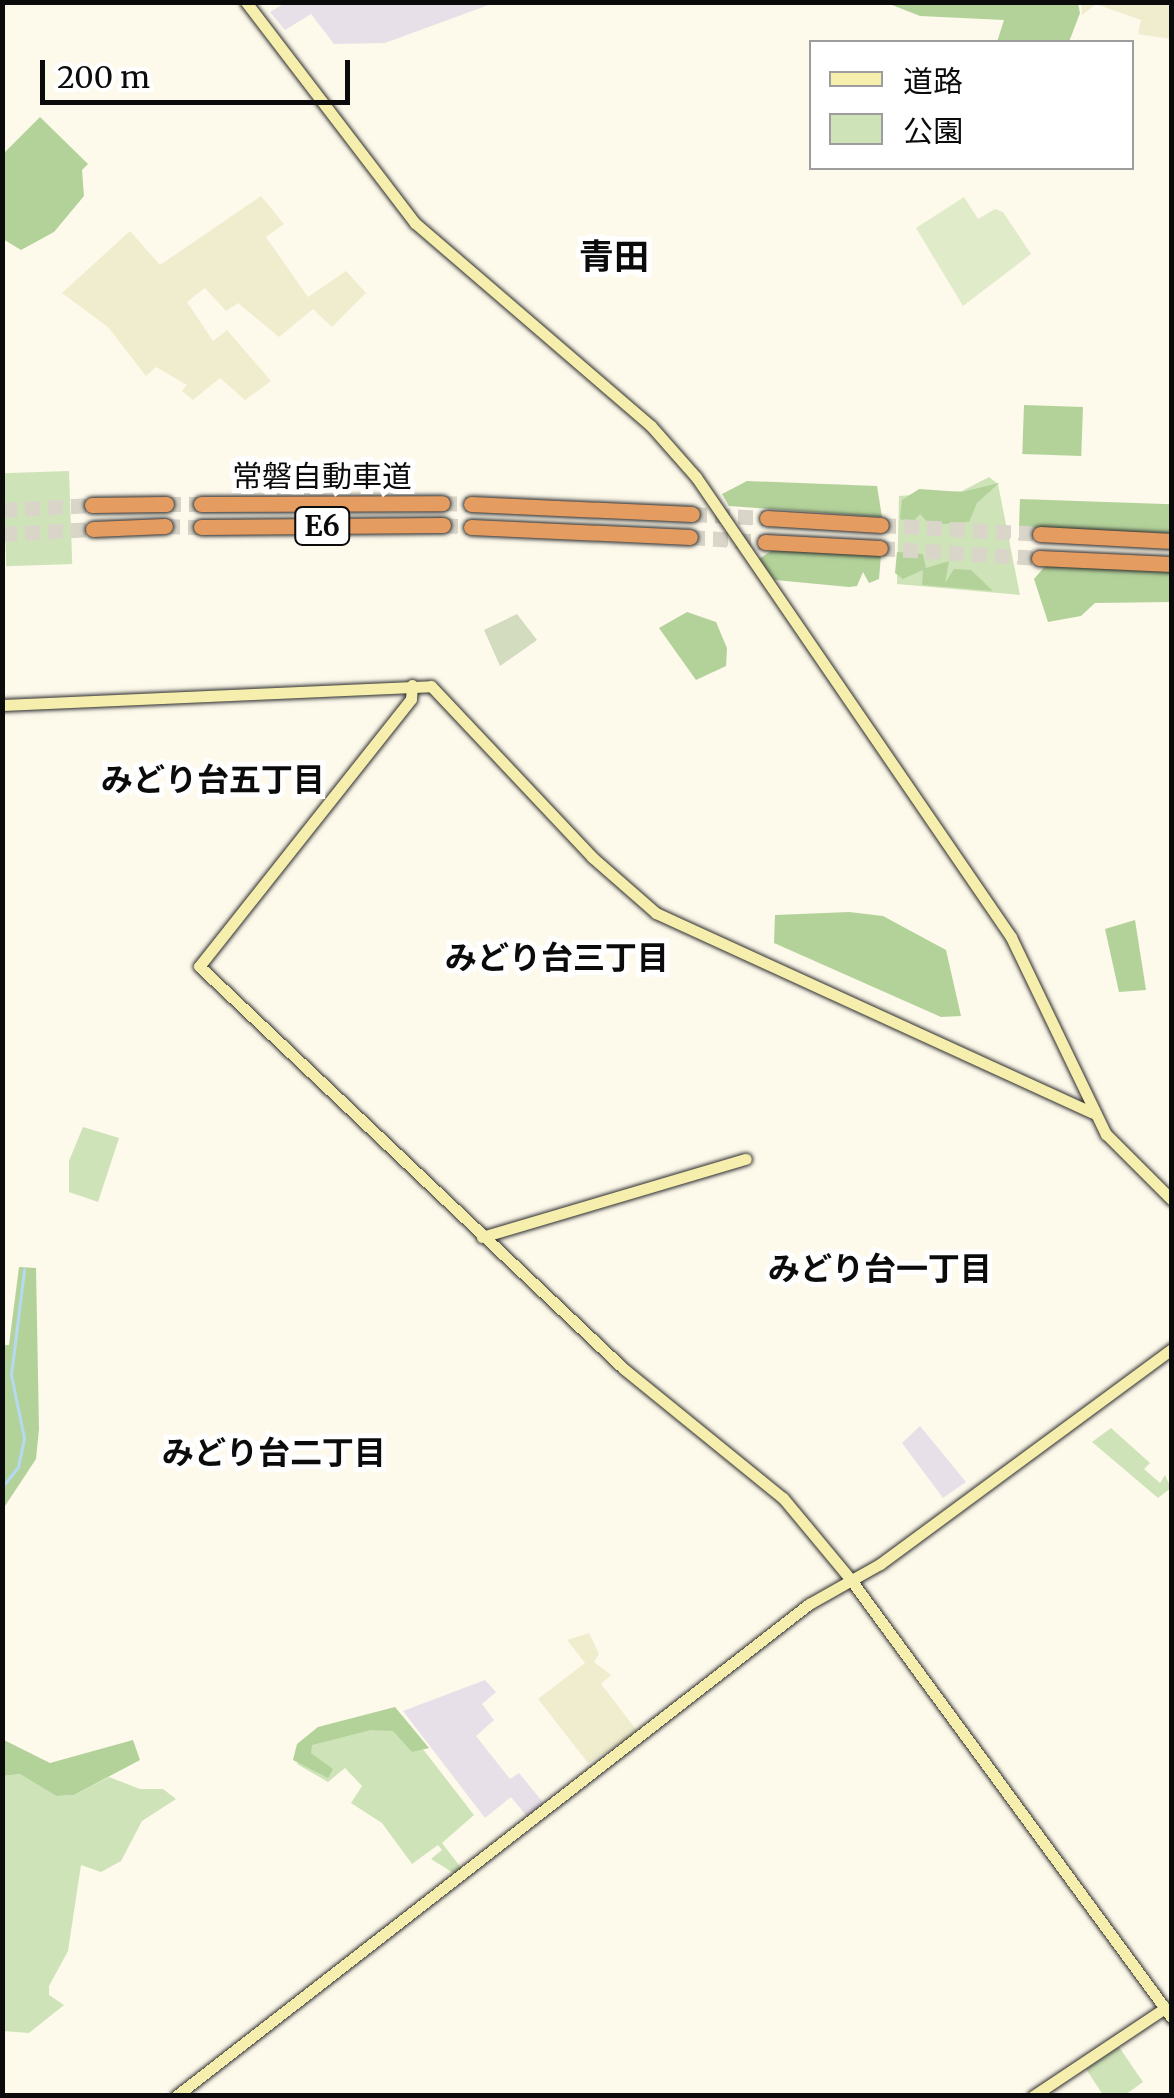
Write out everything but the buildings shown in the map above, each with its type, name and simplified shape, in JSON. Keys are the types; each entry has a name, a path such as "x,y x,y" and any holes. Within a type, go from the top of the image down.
{"highway":[{"name":"常磐自動車道","path":"201,504 442,503"},
{"path":"92,505 166,504"},
{"path":"472,504 692,514"},
{"path":"766,518 881,525"},
{"name":"常磐自動車道","path":"202,526 443,525"},
{"path":"93,529 165,526"},
{"path":"470,527 690,537"},
{"path":"1040,534 1172,541"},
{"path":"765,542 880,548"},
{"path":"1039,558 1172,564"}],"street":[{"path":"246,2 415,223 651,426 696,477 1010,937 1092,1112 1116,1148 1172,1200"},
{"path":"412,685 412,699 199,966 624,1369 783,1498 852,1580 1168,2013 1033,2096"},
{"path":"2,705 431,686 451,700 592,857 656,913 1092,1112"},
{"path":"482,1236 746,1159"},
{"path":"176,2096 707,1681 1172,1349"}],"shaded area":[{"path":"285,3 494,3 385,43 334,44 311,14 285,30 270,12"},
{"path":"1081,3 1171,3 1171,39 1138,34 1141,20 1096,4 1082,15"},
{"path":"261,196 284,224 266,237 308,297 346,271 366,293 332,327 313,309 279,337 238,303 226,311 205,288 187,302 213,341 227,330 271,381 245,400 220,378 193,400 182,391 187,385 156,367 146,376 108,327 62,293 130,231 160,265"},
{"path":"920,1426 966,1482 943,1498 902,1443"},
{"path":"589,1633 599,1654 594,1662 611,1675 601,1684 638,1732 588,1763 538,1699 585,1663 567,1640"},
{"path":"485,1680 496,1692 482,1704 494,1720 476,1736 510,1779 519,1773 546,1806 529,1819 511,1797 485,1818 403,1711"}],"green space":[{"path":"887,3 1078,3 1080,13 1070,40 998,40 1004,20 920,16"},
{"path":"40,117 88,164 82,170 84,196 54,232 21,250 3,239 3,154"},
{"path":"964,197 978,219 995,209 1003,212 1031,254 963,306 916,228"},
{"path":"1024,405 1083,407 1081,456 1022,454"},
{"path":"69,471 72,564 6,566 3,473"},
{"path":"989,477 998,484 1020,595 897,584 899,496 962,491"},
{"path":"747,481 877,486 882,517 729,506 722,494"},
{"path":"999,483 977,503 969,522 930,525 920,514 912,523 900,519 902,500 919,489 962,492"},
{"path":"1020,499 1171,504 1170,533 1019,528"},
{"path":"775,548 881,556 879,579 869,583 863,572 857,586 849,587 775,580 759,559"},
{"path":"897,552 923,554 926,568 949,561 945,583 954,569 971,570 993,591 922,585 923,570 903,579 895,573"},
{"path":"1046,565 1171,571 1171,602 1095,603 1081,616 1048,622 1034,579"},
{"path":"687,612 716,622 727,648 726,666 696,680 659,628"},
{"path":"517,614 537,640 500,666 484,630"},
{"path":"849,912 883,916 946,950 961,1016 941,1017 774,943 775,915"},
{"path":"1135,920 1146,990 1119,992 1105,929"},
{"path":"83,1127 119,1138 98,1202 69,1192 69,1161"},
{"path":"19,1267 36,1268 39,1429 36,1459 3,1509 3,1345 9,1345"},
{"path":"1111,1428 1150,1463 1144,1469 1160,1483 1165,1475 1171,1488 1158,1498 1092,1442"},
{"path":"395,1707 429,1748 412,1752 393,1731 371,1730 312,1745 311,1753 333,1769 328,1778 293,1760 297,1744 318,1727"},
{"path":"395,1713 474,1815 442,1843 462,1869 455,1874 431,1859 442,1850 438,1845 412,1864 382,1823 351,1803 362,1786 345,1768 328,1782 297,1764 307,1742"},
{"path":"2,1739 50,1763 133,1740 140,1760 74,1795 56,1796 20,1774 3,1776"},
{"path":"20,1774 56,1796 74,1795 109,1777 140,1789 163,1789 176,1799 142,1821 121,1861 101,1872 81,1865 68,1951 49,1986 49,1995 64,2005 29,2033 3,2031 2,1776"},
{"path":"1119,2047 1143,2082 1125,2095 1103,2095 1086,2069"}],"waterway":[{"path":"2,1487 18,1467 24,1438 11,1375 24,1270"}],"tunnel":[{"path":"442,503 471,504"},
{"path":"166,504 201,504"},
{"path":"2,510 92,505"},
{"path":"692,514 767,518"},
{"path":"443,525 471,527"},
{"path":"881,525 1040,534"},
{"path":"165,526 201,527"},
{"path":"2,534 93,529"},
{"path":"690,537 765,542"},
{"path":"880,548 1039,558"}],"district":[{"name":"青田","path":"614,257"},
{"name":"みどり台五丁目","path":"213,780"},
{"name":"みどり台三丁目","path":"557,958"},
{"name":"みどり台一丁目","path":"880,1269"},
{"name":"みどり台二丁目","path":"274,1453"}]}
